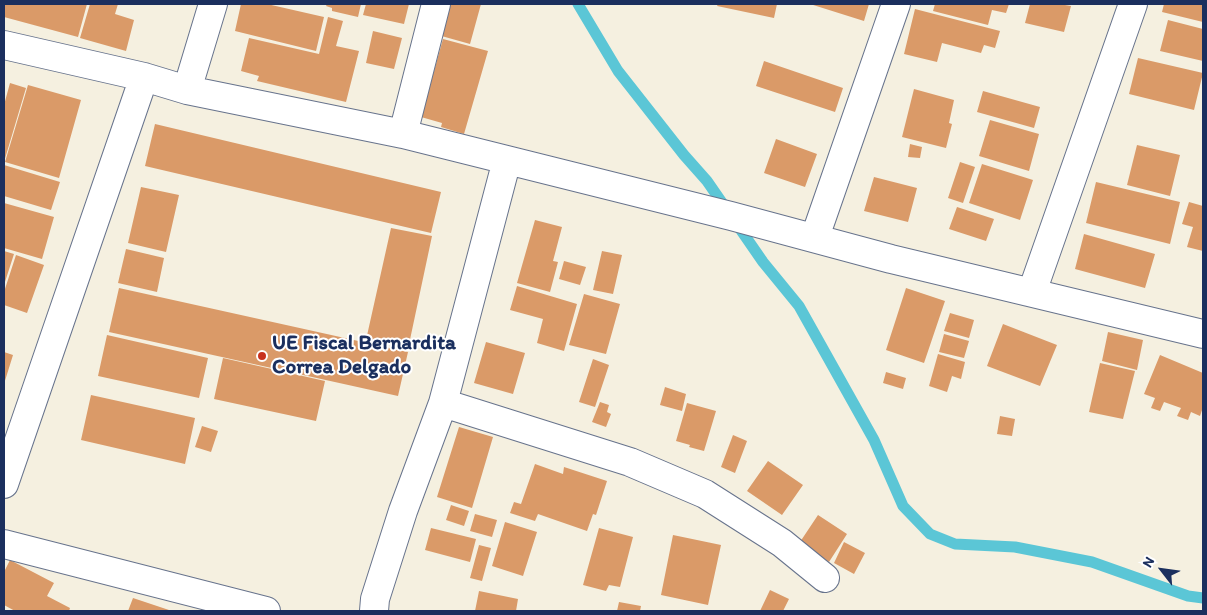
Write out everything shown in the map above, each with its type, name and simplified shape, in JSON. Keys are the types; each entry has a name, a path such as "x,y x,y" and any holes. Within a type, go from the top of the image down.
{"street":[{"path":"187,90 213,4"},
{"path":"403,134 436,4"},
{"path":"816,237 896,4"},
{"path":"1032,292 1133,4"},
{"path":"4,45 144,77 187,90 403,134 816,237 891,259 1203,334"},
{"path":"4,484 144,77"},
{"path":"374,611 375,599 403,511 442,403 507,160"},
{"path":"442,403 630,462 704,494 782,543 826,578"},
{"path":"4,544 266,611"}],"building":[{"path":"4,4 87,4 78,37 4,17"},
{"path":"90,4 118,4 115,14 134,20 126,51 80,38"},
{"path":"241,4 267,4 324,17 316,51 235,31"},
{"path":"327,4 361,4 358,17 332,11 332,8 326,6"},
{"path":"366,4 409,4 404,24 363,15"},
{"path":"448,4 481,4 470,44 438,35"},
{"path":"718,4 777,4 774,18 717,6"},
{"path":"810,4 869,4 864,21"},
{"path":"935,4 1009,4 1006,13 992,10 988,25 933,11"},
{"path":"1030,4 1071,6 1064,32 1025,23"},
{"path":"1164,4 1203,4 1203,22 1162,12"},
{"path":"915,9 1000,31 995,48 984,45 981,53 942,43 937,62 904,54"},
{"path":"328,17 343,21 336,46 359,51 346,102 257,81 259,76 241,71 249,38 319,54"},
{"path":"1168,20 1203,29 1203,61 1160,51"},
{"path":"373,31 402,38 394,69 366,63"},
{"path":"443,39 488,51 464,134 441,127 442,123 421,117"},
{"path":"1138,58 1203,73 1194,110 1129,94"},
{"path":"764,61 843,88 835,112 756,86"},
{"path":"10,83 26,88 4,162 4,105"},
{"path":"28,85 81,100 59,178 5,162"},
{"path":"914,89 954,100 949,123 952,124 946,148 902,137"},
{"path":"983,91 1040,107 1034,128 977,112"},
{"path":"990,120 1039,134 1029,171 979,156"},
{"path":"155,124 441,192 431,233 145,166"},
{"path":"776,139 817,154 805,187 764,173"},
{"path":"910,144 922,147 920,158 908,157"},
{"path":"1137,145 1180,155 1170,196 1127,185"},
{"path":"960,162 975,167 963,203 948,198"},
{"path":"982,164 1033,180 1020,220 969,203"},
{"path":"4,165 60,182 51,210 4,196"},
{"path":"874,177 917,188 908,222 864,211"},
{"path":"1096,182 1180,202 1170,244 1086,223"},
{"path":"141,187 179,195 166,252 128,243"},
{"path":"1189,202 1203,206 1203,251 1187,247 1193,227 1182,224"},
{"path":"4,203 54,217 42,259 4,248"},
{"path":"957,207 994,219 986,241 949,229"},
{"path":"535,220 562,227 553,261 558,262 550,292 517,283"},
{"path":"391,228 432,236 408,349 366,340"},
{"path":"1084,234 1155,254 1145,288 1075,269"},
{"path":"126,249 164,258 157,292 118,283"},
{"path":"4,251 14,254 4,285"},
{"path":"602,251 622,255 613,294 593,290"},
{"path":"16,255 44,265 27,313 4,305 4,292"},
{"path":"564,261 586,267 580,285 559,279"},
{"path":"517,286 577,304 564,351 537,343 543,319 510,310"},
{"path":"119,288 408,352 398,396 109,332"},
{"path":"906,288 945,301 924,363 886,350"},
{"path":"584,294 620,304 606,354 569,345"},
{"path":"950,313 974,320 969,338 944,331"},
{"path":"1003,324 1057,345 1040,386 987,366"},
{"path":"1108,332 1143,340 1137,370 1102,361"},
{"path":"944,334 969,341 964,358 939,352"},
{"path":"107,335 208,358 199,398 98,376"},
{"path":"486,342 525,353 513,394 474,383"},
{"path":"4,352 13,355 4,384"},
{"path":"938,354 965,362 961,379 952,376 947,392 929,386"},
{"path":"1160,355 1203,373 1203,407 1200,416 1191,412 1188,420 1177,416 1181,408 1164,402 1160,411 1151,408 1155,398 1144,394"},
{"path":"223,358 325,381 316,421 214,399"},
{"path":"593,359 609,365 595,407 579,402"},
{"path":"1100,363 1135,371 1123,419 1089,412"},
{"path":"886,372 906,378 903,389 883,383"},
{"path":"665,387 686,394 682,411 660,405"},
{"path":"91,395 195,418 185,464 81,440"},
{"path":"600,402 609,405 607,412 611,414 606,427 592,422"},
{"path":"687,403 716,411 704,451 676,441"},
{"path":"1000,416 1015,419 1012,436 997,434"},
{"path":"202,426 218,431 211,452 195,447"},
{"path":"459,427 493,437 472,508 437,497"},
{"path":"733,435 747,441 735,473 721,467"},
{"path":"768,461 803,485 782,515 747,491"},
{"path":"535,464 563,474 564,467 607,481 596,515 593,514 587,531 538,514 535,521 510,513 514,502 521,504"},
{"path":"451,505 469,511 464,526 446,520"},
{"path":"475,514 497,520 492,537 470,531"},
{"path":"818,515 847,534 829,562 800,542"},
{"path":"505,522 537,532 523,576 492,566"},
{"path":"431,528 476,539 470,562 425,550"},
{"path":"599,528 633,537 620,587 609,585 606,591 583,585"},
{"path":"673,535 721,545 708,605 661,595"},
{"path":"844,542 865,553 854,574 834,563"},
{"path":"479,545 491,548 482,581 470,578"},
{"path":"10,560 54,583 47,596 70,608 69,611 15,611 4,605 4,572"},
{"path":"770,590 789,599 783,611 760,611"},
{"path":"479,591 518,599 516,611 475,611"},
{"path":"133,598 172,611 128,611"},
{"path":"619,602 641,606 640,611 617,611"}],"waterway":[{"path":"578,4 618,71 684,155 707,181 763,262 799,306 874,440 903,506 930,534 955,544 1015,547 1092,562 1188,596 1203,598"}],"place":[{"name":"UE Fiscal Bernardita Correa Delgado","path":"262,356"}]}
